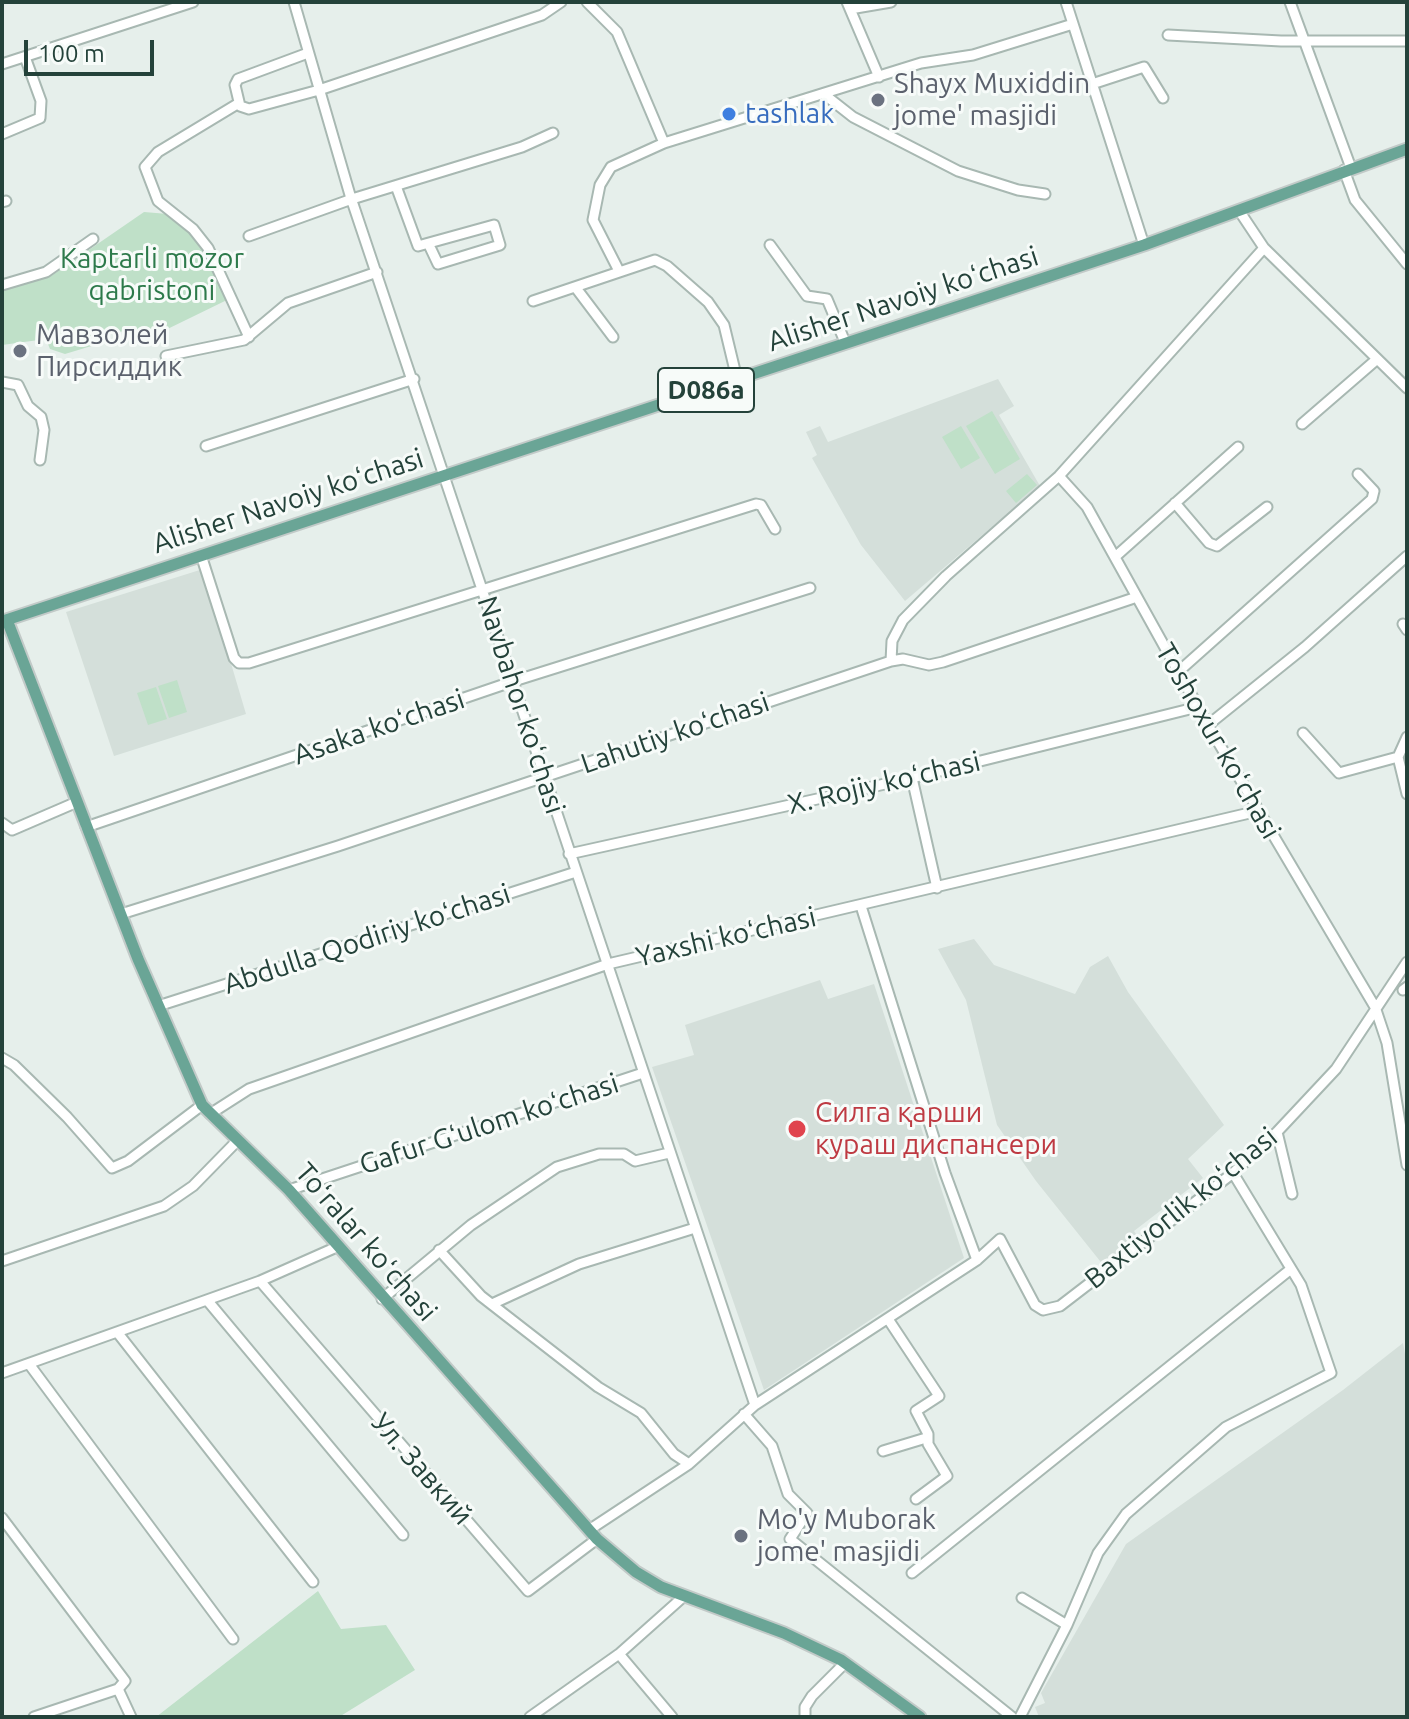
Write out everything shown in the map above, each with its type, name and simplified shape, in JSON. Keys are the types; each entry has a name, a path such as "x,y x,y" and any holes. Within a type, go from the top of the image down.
{"main road":[{"name":"Alisher Navoiy koʻchasi","path":"4,617 445,476 1144,245 1407,149"},
{"name":"Toʻralar koʻchasi","path":"4,617 158,1006 206,1109 289,1190 593,1535 636,1572 683,1597 784,1633 845,1663 920,1717"}],"street":[{"path":"2,64 193,2"},
{"name":"Navbahor koʻchasi","path":"294,2 352,199 755,1405"},
{"path":"308,53 238,79 235,85 241,108 249,109 319,90 542,15 561,2"},
{"path":"587,2 617,32 664,143"},
{"path":"879,77 848,6 891,2"},
{"path":"1066,2 1144,245"},
{"path":"1290,2 1355,200 1407,264"},
{"path":"619,271 593,220 600,185 611,167 664,143 921,63 973,55 1073,24"},
{"path":"1168,35 1407,41"},
{"path":"2,134 40,118 41,101 25,57"},
{"path":"1092,84 1144,67 1163,98"},
{"path":"825,95 853,117 958,171 1018,190 1045,194"},
{"path":"239,103 147,161 148,178 158,201 193,229 208,248 249,337"},
{"path":"249,236 352,199 522,147 553,133"},
{"path":"396,186 418,246 494,225 500,245 438,264 429,245"},
{"path":"1240,212 1264,248 1407,388"},
{"path":"2,285 46,272 93,239"},
{"path":"770,245 807,296 827,299 845,342"},
{"path":"891,661 892,641 903,620 946,576 1059,476 1264,248"},
{"path":"533,301 655,260 667,266 708,302 724,325 737,379"},
{"path":"166,356 249,337 288,303 377,272"},
{"path":"576,288 613,337"},
{"path":"1302,424 1376,360"},
{"path":"206,446 414,379"},
{"path":"2,382 18,385 28,406 41,417 44,430 40,460"},
{"path":"1115,557 1238,447"},
{"path":"1178,672 1372,499 1374,491 1358,474"},
{"name":"Toshoxur koʻchasi","path":"1059,476 1087,507 1208,725 1375,1007 1387,1043 1403,1113 1407,1165"},
{"path":"1175,503 1209,543 1217,546 1267,507"},
{"path":"201,555 234,658 239,663 756,504 761,505 775,529"},
{"path":"1208,725 1305,647 1407,556"},
{"name":"Asaka koʻchasi","path":"86,827 514,681 810,588"},
{"name":"Lahutiy koʻchasi","path":"121,914 891,661 903,659 935,664 1137,597"},
{"name":"X. Rojiy koʻchasi","path":"569,854 912,778 1198,707"},
{"path":"1303,733 1339,773 1398,757"},
{"path":"1407,737 1398,757 1407,794"},
{"path":"912,778 937,888"},
{"path":"2,823 12,830 77,802"},
{"name":"Yaxshi koʻchasi","path":"2,1058 14,1065 67,1117 112,1168 128,1161 206,1109 249,1089 608,964 1258,811"},
{"name":"Abdulla Qodiriy koʻchasi","path":"158,1006 576,872"},
{"path":"861,906 945,1173 977,1260"},
{"name":"Baxtiyorlik koʻchasi","path":"593,1535 689,1464 755,1405 977,1260 1000,1239 1035,1305 1043,1310 1052,1309 1233,1173 1277,1132 1336,1069 1407,962"},
{"name":"Gafur Gʻulom koʻchasi","path":"289,1190 643,1073"},
{"path":"1277,1132 1292,1194"},
{"path":"2,1261 164,1206 193,1186 238,1140"},
{"path":"382,1299 439,1250 557,1167 599,1154 624,1154 635,1161 669,1153"},
{"path":"1020,1717 1067,1625 1098,1553 1126,1514 1226,1427 1331,1373 1301,1285 1233,1173"},
{"path":"492,1304 579,1264 695,1228"},
{"path":"2,1373 260,1281 339,1246"},
{"path":"439,1250 463,1278 492,1304 598,1387 641,1413 674,1454 689,1464"},
{"path":"912,1573 1291,1269"},
{"name":"Ул. Завкий","path":"260,1281 528,1591 593,1535"},
{"path":"207,1300 403,1535"},
{"path":"888,1319 939,1396 916,1411 928,1434 926,1438 947,1476 916,1499"},
{"path":"117,1332 313,1582"},
{"path":"29,1364 233,1639"},
{"path":"744,1414 772,1446 788,1494 807,1513 790,1539 1012,1717"},
{"path":"883,1451 926,1438"},
{"path":"2,1518 125,1681 118,1689 34,1717"},
{"path":"530,1717 619,1654 683,1597"},
{"path":"1022,1598 1067,1625"},
{"path":"619,1654 672,1717"},
{"path":"805,1717 805,1707 812,1696 845,1663"},
{"path":"118,1689 131,1717"}],"shaded area":[{"path":"998,379 1014,406 999,415 1040,486 905,601 861,545 812,458 817,455 806,432 820,426 828,442"},
{"path":"203,569 246,714 114,756 66,612"},
{"path":"974,939 994,965 1075,994 1090,967 1108,956 1128,992 1224,1125 1188,1159 1203,1178 1134,1231 1140,1240 1104,1266 1036,1181 997,1125 966,1000 938,949"},
{"name":"Силга қарши кураш диспансери","path":"820,980 828,999 874,984 964,1258 764,1390 652,1067 694,1055 685,1025"},
{"path":"1403,1343 1407,1365 1407,1717 1039,1717 1035,1707 1045,1703 1041,1693 1126,1544 1343,1390"}],"green space":[{"name":"Kaptarli mozor qabristoni","path":"144,212 168,214 199,240 229,299 149,338 144,332 128,330 99,337 98,344 65,354 50,349 46,339 2,345 2,291 51,276"},
{"path":"992,411 1020,459 995,474 966,426"},
{"path":"961,426 980,458 961,469 942,437"},
{"path":"1027,474 1037,485 1016,503 1006,491"},
{"path":"177,680 187,712 169,718 158,686"},
{"path":"156,687 167,719 148,725 137,693"},
{"path":"318,1591 341,1629 386,1625 415,1670 339,1717 156,1717"}],"place":[{"name":"Shayx Muxiddin jome' masjidi","path":"878,100"},
{"name":"tashlak","path":"729,114"},
{"name":"Мавзолей Пирсиддик","path":"20,351"},
{"name":"Силга қарши кураш диспансери","path":"797,1129"},
{"name":"Mo'y Muborak jome' masjidi","path":"741,1536"}]}
